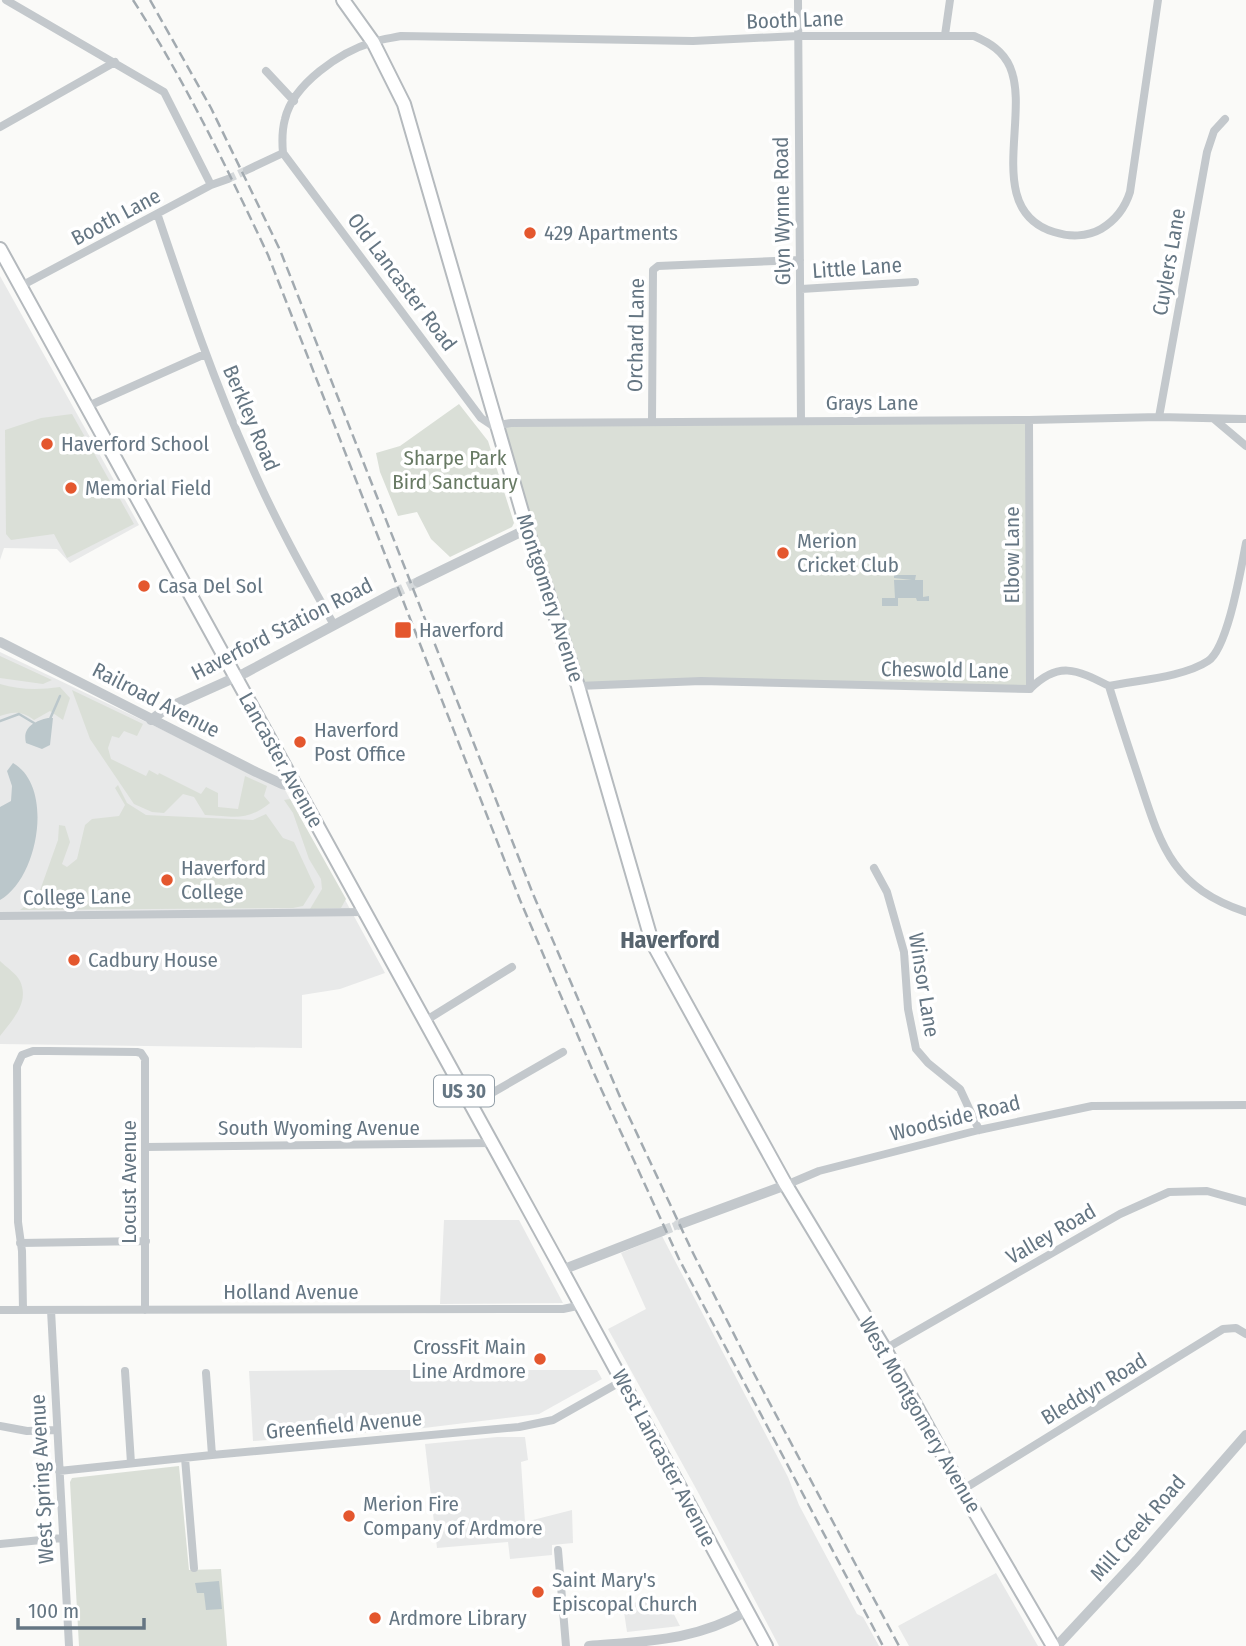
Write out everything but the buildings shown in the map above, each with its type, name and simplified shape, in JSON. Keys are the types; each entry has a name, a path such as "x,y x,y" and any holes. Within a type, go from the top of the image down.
{"main road":[{"name":"Montgomery Avenue","path":"344,0 373,42 404,104 527,529 578,686 652,942 786,1185"},
{"name":"Lancaster Avenue","path":"0,249 562,1270"},
{"name":"West Montgomery Avenue","path":"786,1185 885,1349 962,1490 1055,1646"},
{"name":"West Lancaster Avenue","path":"562,1270 766,1646"}],"street":[{"path":"6,0 164,92 212,186"},
{"name":"Glyn Wynne Road","path":"798,0 801,421"},
{"path":"945,35 950,0"},
{"name":"Booth Lane","path":"282,153 285,117 303,86 315,74 356,49 401,36 693,41 798,36 974,36 998,49 1010,66 1016,88 1012,173 1016,190 1028,214 1056,233 1074,236 1097,231 1121,211 1127,202 1158,0"},
{"path":"0,127 115,62"},
{"path":"266,71 294,101"},
{"name":"Cuylers Lane","path":"1159,417 1207,152 1214,131 1224,119"},
{"path":"247,170 282,153"},
{"name":"Old Lancaster Road","path":"282,153 481,418 489,424 497,425"},
{"name":"Booth Lane","path":"21,286 228,180"},
{"name":"Berkley Road","path":"158,216 205,354 250,464 334,625"},
{"name":"Orchard Lane","path":"652,421 653,270 658,266 800,260"},
{"name":"Little Lane","path":"801,289 915,282"},
{"path":"86,407 205,354"},
{"name":"Grays Lane","path":"497,425 652,421 1159,417 1246,419"},
{"path":"1214,419 1246,446"},
{"name":"Elbow Lane","path":"1029,420 1030,690"},
{"path":"418,582 527,529"},
{"path":"1246,543 1227,628 1212,659 1192,670 1109,686 1155,827 1168,856 1192,883 1209,896 1246,912"},
{"name":"Haverford Station Road","path":"151,720 167,708 235,677 394,593"},
{"name":"Railroad Avenue","path":"0,642 256,772 282,784 296,787"},
{"name":"Cheswold Lane","path":"578,686 701,681 1030,690 1043,677 1055,671 1083,674 1109,686"},
{"name":"Winsor Lane","path":"874,868 887,892 904,952 908,1009 916,1048 928,1063 960,1089 979,1130"},
{"name":"College Lane","path":"0,916 365,912"},
{"path":"425,1021 512,967"},
{"name":"Locust Avenue","path":"20,1243 16,1096 17,1066 22,1055 33,1051 137,1052 143,1055 146,1064 145,1310"},
{"path":"471,1105 563,1052"},
{"name":"Woodside Road","path":"683,1223 819,1171 979,1130 1092,1106 1246,1105"},
{"name":"South Wyoming Avenue","path":"146,1143 492,1143"},
{"name":"Valley Road","path":"885,1349 1119,1214 1169,1192 1207,1191 1246,1202"},
{"path":"562,1270 662,1231"},
{"path":"23,1310 20,1243 146,1241"},
{"name":"Holland Avenue","path":"0,1310 550,1309 582,1305"},
{"name":"West Spring Avenue","path":"51,1310 69,1646"},
{"name":"Bleddyn Road","path":"962,1490 1223,1329 1236,1328 1246,1334"},
{"path":"125,1371 131,1463"},
{"path":"206,1373 212,1455"},
{"name":"Greenfield Avenue","path":"59,1471 519,1427 554,1420 622,1381"},
{"path":"0,1426 27,1431 57,1430"},
{"name":"Mill Creek Road","path":"1055,1646 1136,1560 1246,1435"},
{"path":"185,1458 194,1568"},
{"path":"0,1544 62,1538"},
{"path":"558,1550 566,1646"},
{"path":"589,1646 635,1644 702,1632 747,1611"}],"shaded area":[{"name":"Haverford School","path":"0,276 139,525 70,563 57,549 4,548 0,560"},
{"path":"894,575 916,575 915,580 923,580 923,597 929,596 929,601 898,598 898,606 882,606 882,598 895,598 894,580 912,580 894,578"},
{"name":"Haverford College","path":"0,652 284,788 385,973 340,989 302,995 302,1048 0,1044"},
{"path":"53,718 50,745 42,749 26,743 28,729 34,723"},
{"path":"13,763 26,775 34,792 36,833 32,854 24,873 13,889 0,900 0,807 11,801 12,786 7,771"},
{"path":"444,1220 519,1220 563,1303 440,1304"},
{"path":"662,1236 788,1477 799,1505 857,1614 863,1617 879,1646 779,1646 608,1329 646,1309 621,1253"},
{"path":"597,1370 602,1379 539,1414 416,1429 253,1441 249,1371"},
{"path":"525,1437 528,1460 521,1462 525,1522 572,1510 573,1543 552,1545 552,1555 510,1559 508,1542 437,1548 425,1444"},
{"path":"996,1573 1038,1646 909,1646 898,1626"},
{"path":"219,1581 222,1609 206,1610 204,1593 197,1593 195,1583"},
{"path":"665,1597 680,1626 627,1632 623,1605"}],"green space":[{"name":"Sharpe Park Bird Sanctuary","path":"459,404 488,441 514,523 512,527 450,557 431,539 417,512 398,516 380,472 376,453 400,446"},
{"name":"Memorial Field","path":"72,414 134,524 67,558 54,534 11,540 6,534 5,430 41,418"},
{"name":"Merion Cricket Club","path":"1029,420 1030,689 701,681 578,686 497,425"},
{"path":"0,656 52,680 43,684 0,678"},
{"path":"0,684 30,689 60,687 70,698 63,720 50,711 34,720 18,713 0,716"},
{"path":"72,690 143,724 137,736 124,731 119,738 112,736 108,748 111,759 146,776 149,770 158,775 159,773 201,794 206,787 218,793 218,807 238,809 245,776 267,786 264,796 270,803 254,813 232,817 205,815 194,797 183,794 164,813 152,812 134,804 90,739"},
{"path":"118,785 127,803 146,815 253,820 266,814 283,838 294,842 315,887 303,906 293,908 20,910 38,896 58,840 59,825 65,826 70,842 62,864 67,867 77,859 85,825 92,819 119,816 125,805 115,788"},
{"path":"290,799 346,899 341,908 310,909 322,889 321,879 309,859 293,813 284,800"},
{"path":"0,961 19,978 23,997 18,1011 0,1036"},
{"path":"179,1466 189,1570 221,1569 227,1646 79,1646 70,1482 72,1478"}],"waterway":[{"path":"50,719 60,696"},
{"path":"0,721 19,714 34,723"}],"tunnel":[{"path":"228,179 247,170"},
{"path":"394,593 418,582"},
{"path":"662,1231 683,1223"},
{"path":"662,1231 683,1223"}],"railway":[{"path":"133,0 188,93 268,255 520,900 592,1069 679,1259 883,1646"},
{"path":"150,0 211,108 280,250 533,894 623,1104 750,1366 899,1646"}],"place":[{"name":"429 Apartments","path":"530,233"},
{"name":"Haverford School","path":"47,444"},
{"name":"Memorial Field","path":"71,488"},
{"name":"Merion Cricket Club","path":"783,553"},
{"name":"Casa Del Sol","path":"144,586"},
{"name":"Haverford","path":"403,630"},
{"name":"Haverford Post Office","path":"300,742"},
{"name":"Haverford College","path":"167,880"},
{"name":"Cadbury House","path":"74,960"},
{"name":"CrossFit Main Line Ardmore","path":"540,1359"},
{"name":"Merion Fire Company of Ardmore","path":"349,1516"},
{"name":"Saint Mary's Episcopal Church","path":"538,1592"},
{"name":"Ardmore Library","path":"375,1618"}],"district":[{"name":"Haverford","path":"670,940"}]}
